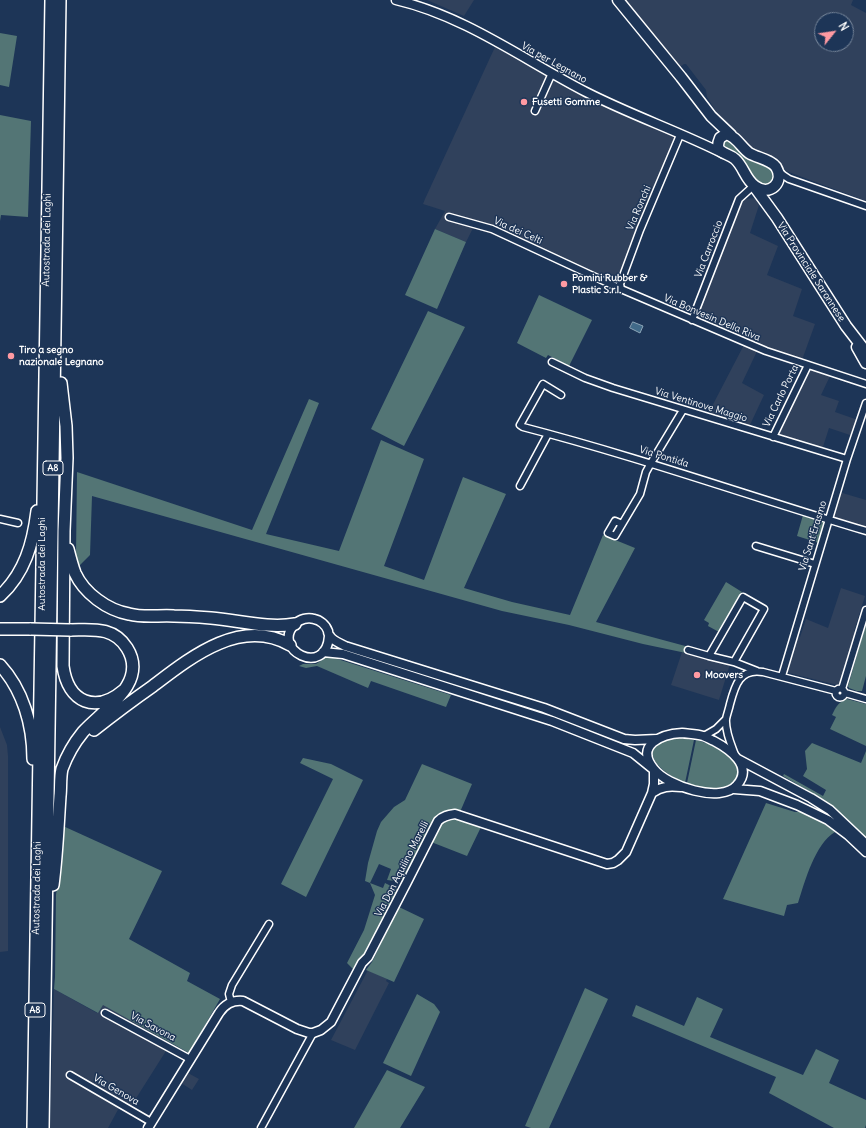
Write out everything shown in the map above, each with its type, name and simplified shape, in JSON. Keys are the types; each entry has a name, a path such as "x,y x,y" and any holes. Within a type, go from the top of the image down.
{"highway":[{"name":"Autostrada dei Laghi","path":"33,1128 51,0"},
{"name":"Autostrada dei Laghi","path":"43,1128 60,0"},
{"path":"56,288 61,353 61,388 66,426 67,458 64,531 63,666 68,685 75,694 88,702 97,703 110,701 116,698 124,690"},
{"path":"0,596 14,580 24,564 34,535 43,465"},
{"path":"66,491 68,546 75,574 83,586 104,604 121,612 137,616 204,617 275,626 295,624"},
{"path":"0,629 100,630 111,633 118,637 130,653 133,670 130,682 114,703 84,731 74,743 62,772 55,874 46,937"},
{"path":"60,794 66,770 77,747 93,730 191,657 210,646 245,636 263,635 280,639 290,645"},
{"path":"0,665 13,682 23,702 31,730 33,753 33,798 30,867 37,892"}],"main road":[{"path":"618,0 711,116 747,152 770,162 776,168"},
{"path":"711,116 717,128 719,150 722,153"},
{"path":"719,140 726,134 731,135"},
{"name":"Via Provinciale Saronnese","path":"722,153 735,158 740,164 752,187 777,218 846,326 866,352"},
{"name":"Via Provinciale Saronnese","path":"776,168 778,176 772,203 777,218"},
{"path":"752,187 766,190 776,184"},
{"name":"Via Provinciale Saronnese","path":"846,326 866,363"}],"street":[{"name":"Via per Legnano","path":"396,0 417,6 456,21 586,92 722,153"},
{"path":"535,111 552,73"},
{"name":"Via Ronchi","path":"621,289 620,284 640,230 680,135"},
{"name":"Via per Legnano","path":"704,144 713,145 719,140"},
{"path":"776,168 790,179 866,206"},
{"path":"776,184 781,180 790,179"},
{"name":"Via Carroccio","path":"692,320 739,199 752,187"},
{"name":"Via dei Celti","path":"448,217 492,229 555,258"},
{"name":"Via Bonvesin Della Riva","path":"555,258 621,289 766,351 866,384"},
{"name":"Via Ventinove Maggio","path":"552,362 598,383 847,459"},
{"name":"Via Carlo Porta","path":"773,437 808,364"},
{"name":"Via Pontida","path":"561,395 543,384 520,425 651,463 866,531"},
{"name":"Via Sant'Erasmo","path":"782,676 847,459 866,403"},
{"path":"622,524 640,494 646,472 683,410"},
{"path":"520,486 548,434"},
{"path":"0,519 18,523"},
{"path":"756,546 815,564"},
{"path":"709,656 743,597 764,609 734,662"},
{"path":"841,691 866,610"},
{"path":"306,618 319,620 328,630 329,636 327,648 318,656 312,658 305,658 299,655 290,645 290,634 295,624 306,618"},
{"path":"329,636 336,642 345,646 544,708 624,739 658,739 676,734 703,736 724,747 737,757 812,798 830,810 866,844"},
{"path":"688,650 734,662 757,671 841,691 866,699"},
{"path":"323,652 343,654 552,721 633,753 654,770 684,788"},
{"path":"734,789 742,774 742,766 728,733 726,719 736,684 746,673 757,671"},
{"path":"703,736 716,729 726,719"},
{"path":"654,770 647,754 652,743 658,739"},
{"name":"Via Don Aquilino Marelli","path":"314,1033 325,1027 334,1017 407,882 438,821 441,818 446,815 455,814 598,862 607,864 613,863 626,852 652,793 654,784 654,770"},
{"path":"652,793 665,786 684,788 697,792 720,793 734,789 760,791 797,804 828,820 848,835 866,852"},
{"path":"231,1002 229,994 232,984 269,924"},
{"path":"149,1125 219,1013 224,1006 231,1002 237,1001 243,1002 309,1033 314,1033 261,1128"},
{"name":"Via Savona","path":"105,1013 190,1059"},
{"name":"Via Genova","path":"70,1075 149,1125"}],"shaded area":[{"path":"427,0 474,0 464,16"},
{"path":"625,0 853,0 851,5 866,13 866,201 786,171 776,158 744,145 727,129 707,97 706,90 686,64 680,67"},
{"path":"495,47 555,81 680,137 619,293 555,261 491,234 473,228 466,242 435,229 445,211 423,204"},
{"path":"755,198 759,205 750,233 778,246 767,275 802,289 793,316 815,324 802,360 759,347 742,383 764,395 749,427 708,414 746,341 692,319 744,199"},
{"path":"633,322 643,326 640,333 630,328"},
{"path":"809,366 831,374 821,395 839,401 835,412 858,420 853,436 829,428 822,450 775,436"},
{"path":"839,492 866,500 866,530 831,519"},
{"path":"841,588 865,596 854,631 856,633 840,684 837,685 789,673 787,670 797,638 800,637 806,619 828,628"},
{"path":"682,652 730,664 719,700 671,685"},
{"path":"0,727 7,745 8,756 8,951 0,952"},
{"path":"368,970 387,979 386,981 389,983 355,1050 331,1040"},
{"path":"54,989 97,1013 103,1004 171,1043 128,1111 120,1106 108,1128 50,1128"},
{"path":"188,1073 199,1079 192,1090 181,1083"}],"green space":[{"path":"0,33 17,36 9,87 0,85"},
{"path":"0,115 31,121 28,217 1,215 0,221"},
{"path":"725,138 772,167 775,182 762,188 722,146"},
{"path":"435,229 466,242 437,309 405,295"},
{"path":"539,295 592,320 569,366 548,355 546,358 517,343"},
{"path":"428,311 465,327 404,446 371,429"},
{"path":"309,399 319,403 266,534 339,551 381,440 424,459 384,566 424,580 463,477 506,494 464,588 512,602 570,615 603,535 635,548 596,622 689,647 686,653 643,644 569,625 502,611 92,496 90,555 79,566 76,555 77,472 252,530"},
{"path":"803,515 823,522 824,524 819,543 797,536"},
{"path":"726,582 742,592 719,632 708,626 709,623 704,620"},
{"path":"866,624 866,676 862,691 857,691 849,688 848,686"},
{"path":"328,656 451,695 446,707 371,681 368,688 317,666 306,668 299,666 303,664 316,664"},
{"path":"847,699 866,704 866,746 830,729 836,717 832,715 839,703"},
{"path":"670,738 694,740 685,783 662,769 653,756 654,749 659,743"},
{"path":"696,740 718,748 735,762 739,773 738,778 734,782 729,785 714,788 700,787 687,783"},
{"path":"812,743 861,763 866,751 866,837 832,806 783,776 784,774 823,796 826,790 803,776 807,769 805,751"},
{"path":"303,758 331,764 363,780 306,897 281,884 333,779 300,763"},
{"path":"422,764 472,784 457,819 481,827 467,856 426,840 405,878 395,881 387,880 391,869 379,864 370,883 365,881 368,863 377,831 381,822 394,807 405,800"},
{"path":"766,803 795,812 801,812 823,823 835,832 828,838 816,854 798,903 787,905 784,916 723,899"},
{"path":"63,826 162,871 129,939 190,973 187,981 220,999 189,1053 103,1005 98,1013 54,989 56,895"},
{"path":"370,883 383,888 385,883 398,891 367,951 356,969 353,969 347,963 364,930 375,895"},
{"path":"399,907 424,919 394,982 366,970 372,962"},
{"path":"585,988 608,999 549,1128 531,1128 525,1126"},
{"path":"417,994 434,1004 440,1012 411,1076 383,1063"},
{"path":"697,997 723,1009 710,1037 803,1075 816,1049 839,1060 829,1083 866,1100 865,1128 834,1128 769,1093 776,1077 632,1016 636,1005 684,1026"},
{"path":"387,1070 425,1087 400,1128 354,1128"}],"place":[{"name":"Fusetti Gomme","path":"524,102"},
{"name":"Pomini Rubber & Plastic S.r.l.","path":"564,284"},
{"name":"Tiro a segno nazionale Legnano","path":"11,356"},
{"name":"Moovers","path":"697,675"}]}
